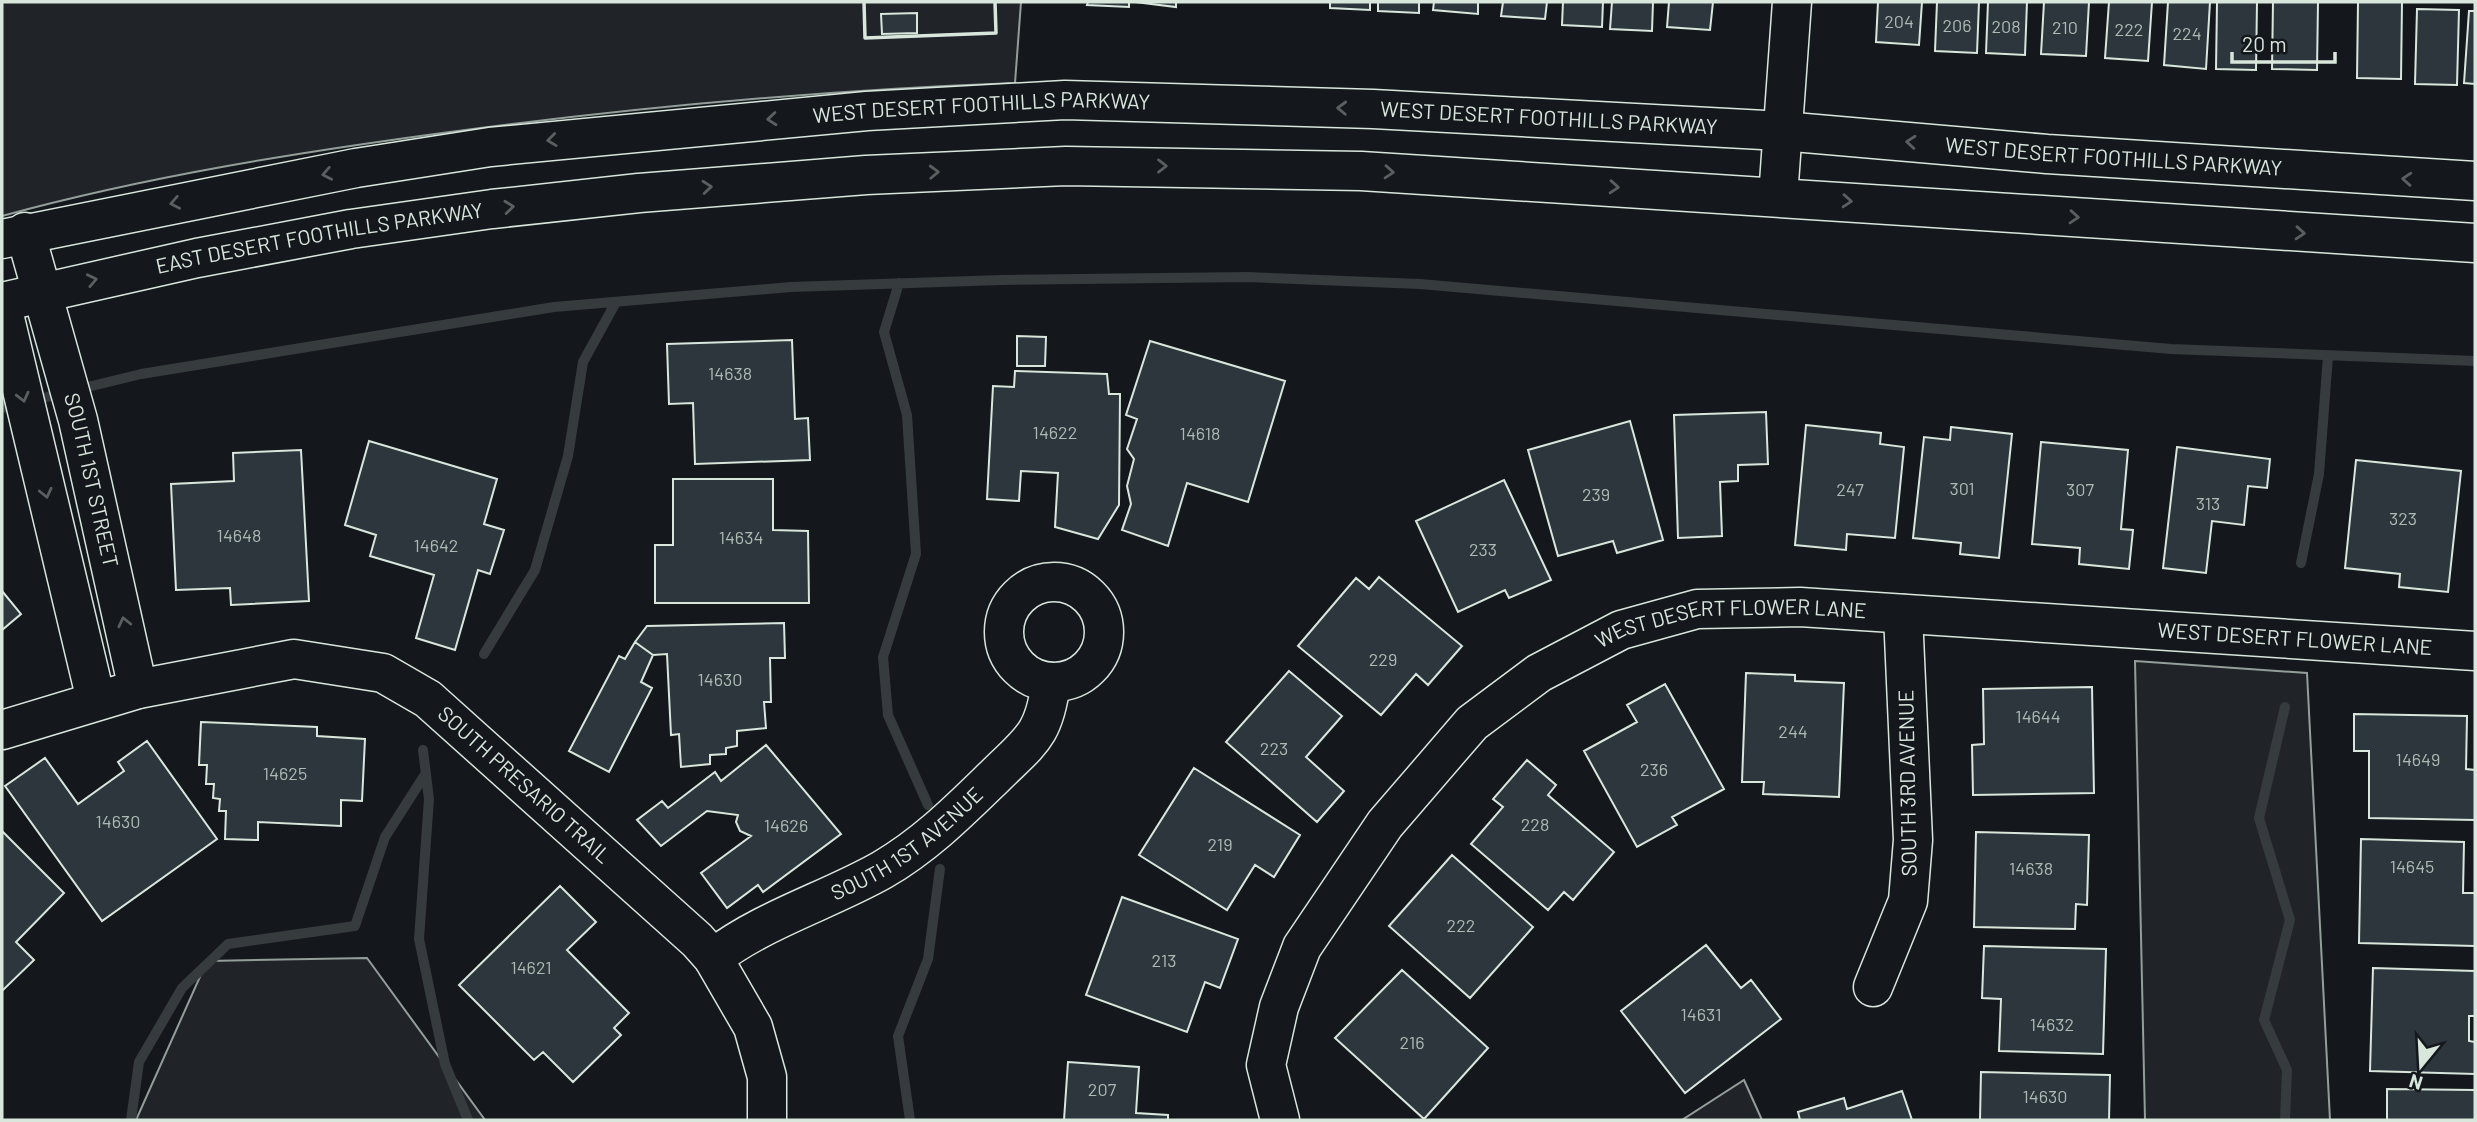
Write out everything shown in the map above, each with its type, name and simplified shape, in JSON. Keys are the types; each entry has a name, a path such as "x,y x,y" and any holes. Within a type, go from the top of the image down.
{"street":[{"path":"1792,2 1778,197 2475,243"},
{"name":"WEST DESERT FOOTHILLS PARKWAY","path":"13,235 356,168 490,148 620,132 867,111 1065,100 1373,109 1782,131 2047,154 2475,181"},
{"name":"EAST DESERT FOOTHILLS PARKWAY","path":"2,304 43,291 351,229 639,192 866,174 1106,166 1361,171 1778,197"},
{"name":"SOUTH 1ST STREET","path":"13,235 43,291 59,349 78,420 138,689"},
{"path":"2,304 96,700"},
{"name":"WEST DESERT FLOWER LANE","path":"1280,1120 1266,1065 1279,1007 1302,947 1385,824 1472,723 1539,673 1621,630 1697,609 1800,607 2475,651"},
{"name":"SOUTH 3RD AVENUE","path":"1873,987 1908,901 1913,840 1903,614"},
{"name":"SOUTH PRESARIO TRAIL","path":"138,689 294,659 383,673 428,699 687,931 713,958 753,1027 766,1077 767,1120"},
{"name":"SOUTH 1ST AVENUE","path":"713,958 738,939 880,871 908,854 944,826 1040,730 1048,709 1051,682"},
{"path":"2,730 138,689"}],"shaded area":[{"path":"2,2 1021,2 1015,83 732,101 450,132 168,177 2,216"},
{"path":"2135,661 2307,673 2330,1120 2145,1120"},
{"path":"367,958 485,1120 136,1120 207,961"},
{"path":"1744,1080 1762,1120 1682,1120"}],"building":[{"path":"1088,2 1129,2 1129,7 1087,5"},
{"path":"1135,2 1176,2 1176,7"},
{"path":"1330,2 1370,2 1370,10 1330,8"},
{"path":"1378,2 1419,2 1419,13 1378,11"},
{"path":"1434,2 1478,2 1478,14 1433,10"},
{"path":"1503,2 1547,2 1545,19 1501,16"},
{"path":"1563,2 1603,2 1602,27 1562,25"},
{"path":"1612,2 1653,2 1652,31 1610,29"},
{"path":"1669,2 1713,2 1710,30 1667,27"},
{"path":"1878,2 1922,2 1919,45 1876,42"},
{"path":"1937,2 1979,2 1977,53 1935,51"},
{"path":"1988,2 2027,2 2025,55 1986,53"},
{"path":"2044,2 2089,2 2086,56 2041,54"},
{"path":"2109,2 2152,2 2148,61 2105,58"},
{"path":"2168,2 2210,2 2206,69 2164,65"},
{"path":"2217,2 2257,2 2256,70 2216,69"},
{"path":"2273,2 2318,2 2317,70 2272,69"},
{"path":"2358,2 2402,2 2401,79 2357,78"},
{"path":"2417,9 2459,10 2457,85 2415,84"},
{"path":"2469,11 2475,11 2475,84 2464,83"},
{"path":"917,13 917,33 882,34 881,14"},
{"path":"1017,336 1046,337 1045,366 1017,366"},
{"path":"792,340 795,419 808,418 810,460 695,464 693,403 669,404 667,344"},
{"path":"1150,341 1285,381 1248,502 1187,483 1168,546 1122,530 1131,504 1127,486 1134,459 1127,449 1137,419 1126,415"},
{"path":"1015,371 1107,374 1109,394 1120,394 1119,505 1098,539 1055,527 1058,473 1021,471 1019,501 987,499 993,386 1014,387"},
{"path":"1766,412 1768,464 1738,465 1738,481 1720,482 1722,536 1678,538 1674,415"},
{"path":"1630,421 1663,540 1617,553 1613,541 1558,556 1528,450"},
{"path":"1806,425 1881,433 1880,444 1904,447 1895,538 1847,534 1846,550 1795,545"},
{"path":"1951,427 2012,434 1999,558 1960,554 1961,543 1913,538 1924,437 1950,440"},
{"path":"369,441 497,479 484,524 504,530 490,574 478,570 455,650 416,638 434,575 370,556 376,535 345,525"},
{"path":"2041,442 2128,450 2121,529 2133,530 2129,569 2079,564 2080,548 2032,544"},
{"path":"2177,447 2270,459 2267,488 2248,486 2244,525 2212,521 2206,573 2163,568"},
{"path":"301,450 309,601 231,605 230,588 176,590 171,484 234,481 233,453"},
{"path":"2356,460 2461,471 2448,592 2399,587 2400,574 2345,568"},
{"path":"673,479 773,479 773,530 808,531 809,603 655,603 655,545 673,545"},
{"path":"1504,480 1551,580 1509,598 1505,590 1458,612 1416,521"},
{"path":"1379,577 1462,646 1428,685 1416,674 1381,715 1298,646 1356,578 1369,589"},
{"path":"2,591 21,614 2,630"},
{"path":"784,623 785,658 770,658 771,702 764,702 766,728 737,731 737,746 726,748 726,754 710,755 710,764 681,767 679,734 671,735 667,654 653,655 635,642 647,626"},
{"path":"635,642 653,655 641,682 652,688 609,772 569,751 619,656 625,659"},
{"path":"1289,671 1342,716 1306,757 1344,791 1317,822 1226,742"},
{"path":"1746,673 1795,675 1795,681 1844,683 1839,797 1763,794 1764,782 1742,782"},
{"path":"1665,684 1724,789 1672,817 1677,825 1637,847 1584,751 1637,722 1627,705"},
{"path":"2092,687 2094,793 1973,795 1972,745 1984,744 1983,689"},
{"path":"2354,714 2467,716 2466,769 2475,770 2475,820 2369,818 2369,751 2354,751"},
{"path":"201,722 317,727 317,736 365,739 362,801 341,800 341,826 258,822 258,840 225,839 226,811 219,811 220,799 213,798 214,784 206,784 207,765 199,765"},
{"path":"147,741 217,839 102,921 5,786 45,758 78,804 124,771 118,762"},
{"path":"766,745 841,834 763,892 758,885 727,908 701,873 751,836 740,831 736,822 738,815 707,811 661,846 637,820 662,801 668,808 715,772 721,781"},
{"path":"1527,760 1556,785 1548,795 1614,852 1573,900 1564,892 1548,910 1471,844 1503,807 1493,799"},
{"path":"1194,768 1300,835 1274,877 1255,865 1227,910 1139,855"},
{"path":"2,831 64,893 16,942 34,960 2,991"},
{"path":"1976,832 2089,835 2087,905 2076,904 2075,929 1974,927"},
{"path":"2361,839 2464,842 2463,893 2475,893 2475,946 2359,943"},
{"path":"1452,855 1533,927 1470,998 1389,926"},
{"path":"560,886 596,922 567,950 629,1013 614,1028 621,1035 573,1082 543,1052 534,1060 459,985"},
{"path":"1122,897 1238,939 1220,988 1205,982 1187,1032 1086,995"},
{"path":"1706,945 1741,988 1751,980 1781,1019 1685,1093 1621,1011"},
{"path":"1984,946 2106,949 2103,1054 1999,1051 2001,999 1982,998"},
{"path":"2373,968 2475,971 2475,1016 2469,1016 2469,1041 2475,1042 2475,1074 2370,1071"},
{"path":"1402,970 1488,1048 1424,1119 1335,1038"},
{"path":"1068,1062 1139,1067 1136,1113 1168,1115 1168,1120 1064,1120"},
{"path":"1981,1072 2110,1075 2109,1120 1980,1120"},
{"path":"2387,1089 2475,1090 2475,1120 2387,1120"},
{"path":"1902,1091 1912,1120 1800,1120 1798,1112 1844,1098 1847,1109"}],"waterway":[{"path":"2,408 141,374 554,307 791,287 1001,280 1247,277 1420,284 2171,349 2475,361"},
{"path":"899,283 884,332 907,415 916,554 883,657 888,715 928,805"},
{"path":"484,654 535,570 568,456 583,362 616,302"},
{"path":"2301,563 2319,474 2328,356"},
{"path":"2285,707 2259,818 2290,920 2264,1020 2287,1070 2285,1120"},
{"path":"423,750 429,799 419,939 445,1064 468,1120"},
{"path":"131,1120 139,1062 182,988 228,944 355,926 385,837 426,773"},
{"path":"910,1120 898,1036 928,959 940,869"}],"wall":[{"path":"864,2 865,38 996,33 995,2"}]}
